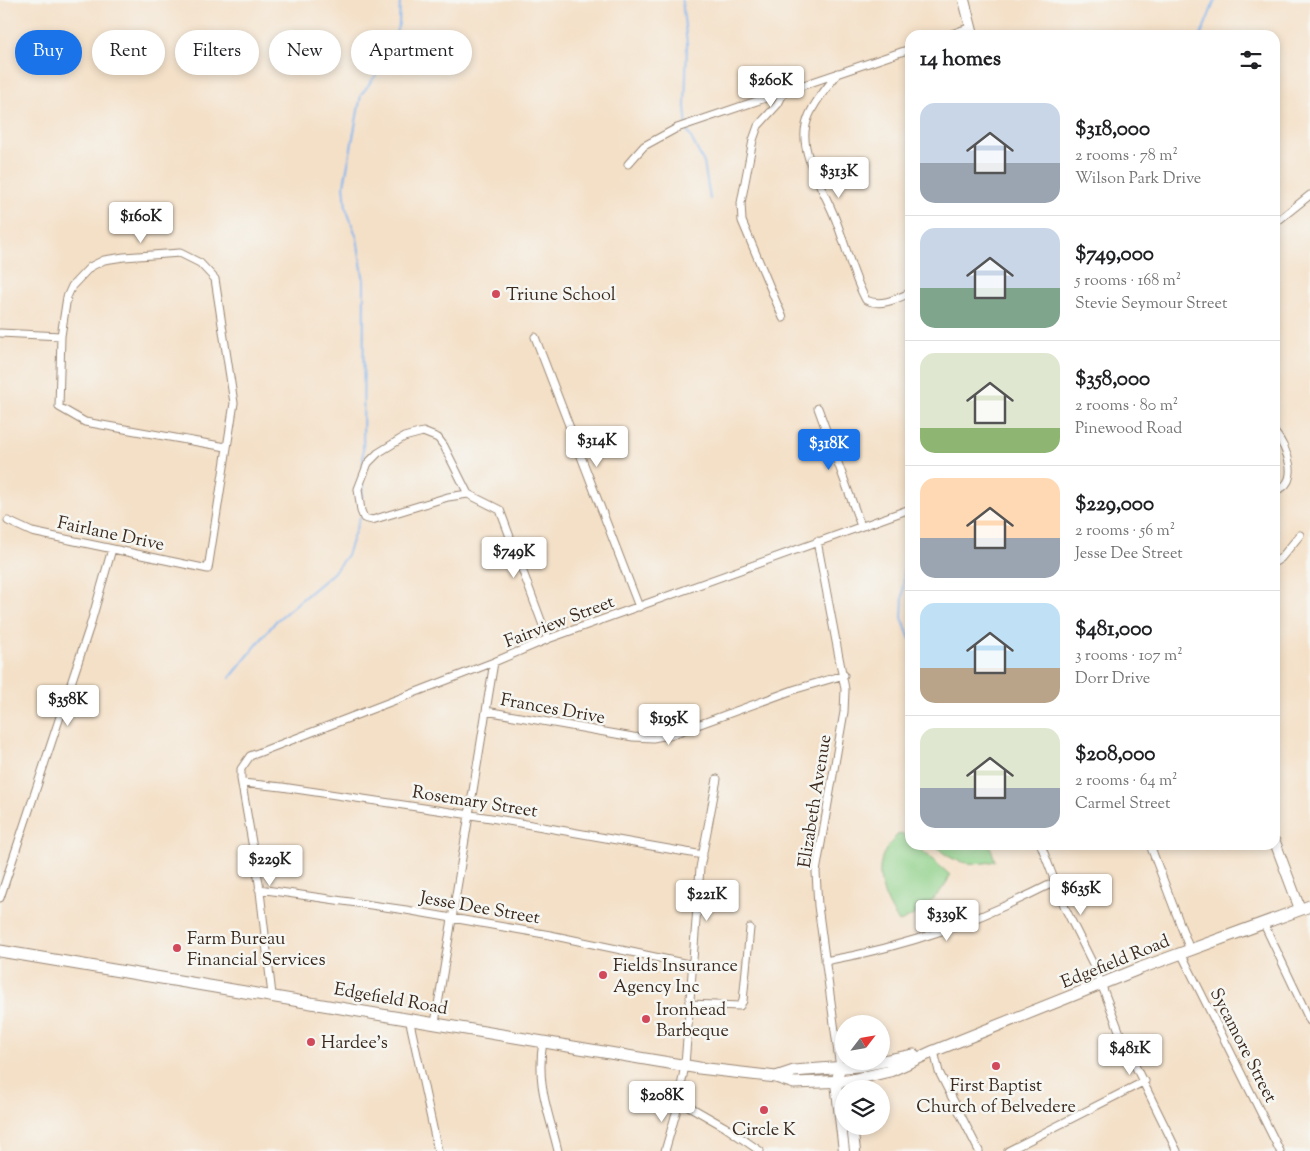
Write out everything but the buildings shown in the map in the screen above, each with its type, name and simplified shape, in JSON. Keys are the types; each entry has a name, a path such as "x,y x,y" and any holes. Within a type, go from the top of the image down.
{"main road":[{"path":"964,0 972,30"},
{"path":"1279,850 1305,907"},
{"name":"Edgefield Road","path":"857,1080 890,1071 934,1051 1102,988 1186,951 1305,907"},
{"name":"Edgefield Road","path":"0,951 684,1064 776,1077 794,1084 835,1084"},
{"name":"Edgefield Road","path":"890,1060 934,1051"},
{"name":"Edgefield Road","path":"776,1077 794,1071 835,1068"},
{"path":"844,1135 844,1151"},
{"path":"853,1135 855,1151"}],"street":[{"path":"628,164 638,151 658,137 905,51"},
{"path":"838,73 818,101 805,127 805,140 815,176 835,217 866,300 874,304 884,303 905,295"},
{"path":"783,318 742,221 741,202 753,140 758,126 778,104 784,92"},
{"path":"1280,219 1310,195"},
{"path":"180,253 200,263 216,279 234,403 226,446 86,422 59,407 61,336 67,297 72,286 90,266 104,260 180,253"},
{"path":"0,333 61,336"},
{"path":"535,337 638,607"},
{"path":"818,408 861,526"},
{"path":"468,494 444,446 438,438 423,432 404,437 378,453 368,463 358,489 361,511 364,518 372,520 448,497 468,494 500,510 548,639"},
{"path":"1280,440 1290,468 1290,482 1280,488"},
{"name":"Fairlane Drive","path":"8,522 32,532 208,569 226,446"},
{"name":"Fairview Street","path":"242,783 243,764 254,753 494,662 548,639 905,510"},
{"path":"1280,559 1300,535"},
{"name":"Elizabeth Avenue","path":"817,541 844,674 844,712 816,872 835,1032"},
{"path":"0,898 90,626 112,549"},
{"path":"435,1023 494,662"},
{"name":"Frances Drive","path":"486,711 633,737 653,738 673,734 796,689 844,674"},
{"path":"665,1151 678,1100 684,1064 703,855 717,779"},
{"path":"242,783 260,889 272,995"},
{"name":"Rosemary Street","path":"242,783 470,814 703,855"},
{"path":"1043,850 1123,1041 1177,1151"},
{"name":"Sycamore Street","path":"1152,850 1186,951 1280,1151"},
{"path":"825,960 917,940 998,909 1055,882"},
{"name":"Jesse Dee Street","path":"260,889 406,910 550,935 693,965"},
{"path":"1263,922 1310,1021"},
{"path":"689,1004 740,1006 744,1001 750,928"},
{"path":"409,1018 438,1151"},
{"path":"543,1041 539,1074 544,1104 558,1151"},
{"path":"934,1051 939,1072 979,1151"},
{"path":"1008,1151 1144,1081"},
{"path":"678,1100 724,1126 760,1151"}],"green space":[{"path":"903,834 905,836 905,850 922,850 950,875 942,889 929,903 921,910 899,922 886,898 880,873 884,852 897,835"},
{"path":"992,850 995,861 978,864 962,862 941,851"}],"waterway":[{"path":"363,468 364,282 357,238 346,208 344,185 361,95 385,63 399,24 400,0"},
{"path":"682,0 687,44 685,106 687,130 704,163 710,199"},
{"path":"1203,30 1215,0"},
{"path":"362,498 363,485"},
{"path":"230,678 276,621 333,573 347,555 360,517"},
{"path":"904,570 902,618 905,626"}],"place":[{"name":"Triune School","path":"496,294"},
{"name":"Farm Bureau Financial Services","path":"177,948"},
{"name":"Fields Insurance Agency Inc","path":"603,975"},
{"name":"Ironhead Barbeque","path":"646,1019"},
{"name":"Hardee's","path":"311,1042"},
{"name":"First Baptist Church of Belvedere","path":"996,1066"},
{"name":"Circle K","path":"764,1110"}]}
